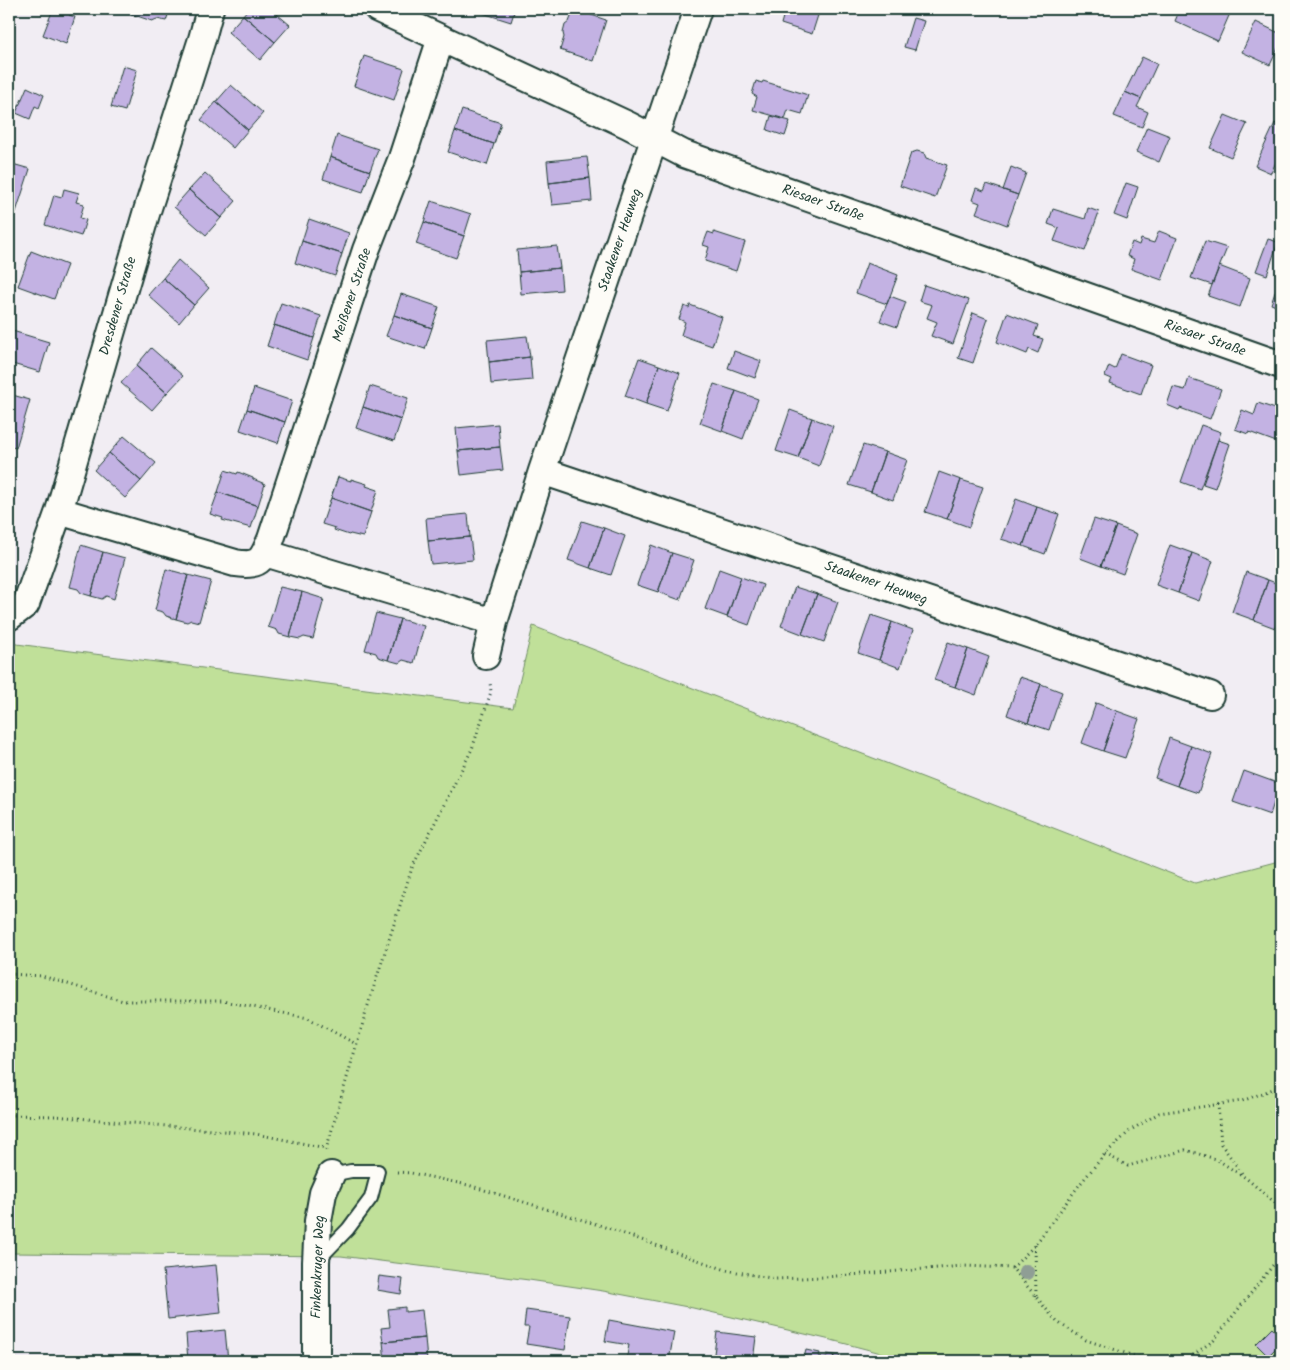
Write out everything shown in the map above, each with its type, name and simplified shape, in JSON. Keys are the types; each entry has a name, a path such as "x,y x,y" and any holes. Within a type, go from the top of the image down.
{"street":[{"name":"Dresdener Straße","path":"17,610 58,511 146,214 210,9"},
{"name":"Riesaer Straße","path":"378,9 628,124 684,154 1281,364"},
{"name":"Staakener Heuweg","path":"486,656 494,622 542,471 698,9"},
{"name":"Meißener Straße","path":"265,553 366,250 402,158 442,38"},
{"name":"Staakener Heuweg","path":"542,471 1210,696"},
{"path":"58,511 235,563 248,565 257,562 265,553 494,622"},
{"name":"Finkenkruger Weg","path":"316,1361 318,1221 323,1193 331,1175"}],"lane":[{"path":"316,1262 348,1229 371,1198 378,1171 351,1171 331,1175"}],"path":[{"path":"9,1115 55,1116 256,1134 326,1148 356,1044 412,868 472,749 492,692 486,656"},
{"path":"9,974 42,976 123,1002 223,1002 308,1018 356,1044"},
{"path":"1012,1268 1034,1245 1105,1154 1132,1130 1159,1113 1242,1101 1281,1086"},
{"path":"1218,1104 1221,1144 1246,1178"},
{"path":"1105,1154 1128,1166 1185,1150 1216,1159 1246,1178 1281,1208"},
{"path":"378,1171 412,1173 468,1185 599,1225 726,1270 776,1279 963,1266 1012,1268 1057,1322 1086,1340 1143,1359 1164,1361"},
{"path":"1034,1245 1036,1296"},
{"path":"1185,1361 1214,1340 1281,1255"}],"green space":[{"path":"533,626 1195,883 1275,862 1281,848 1281,1361 912,1361 693,1308 603,1291 341,1256 9,1253 9,643 513,708"}],"building":[{"path":"53,9 72,9 69,15 75,17 66,44 43,35"},
{"path":"125,9 170,9 166,21 157,19 152,21 131,14 129,10"},
{"path":"248,9 271,9 290,25 275,42 243,15"},
{"path":"473,9 515,9 511,22"},
{"path":"574,9 606,20 593,61 560,50 565,25 569,22"},
{"path":"782,9 820,9 812,34 781,24 785,10"},
{"path":"1180,9 1227,9 1231,11 1218,41 1175,21"},
{"path":"243,15 275,42 260,60 228,32"},
{"path":"913,18 924,21 915,50 904,47"},
{"path":"1256,22 1281,34 1281,42 1270,65 1242,52"},
{"path":"364,56 404,69 394,100 354,86"},
{"path":"1142,57 1157,64 1141,99 1125,92"},
{"path":"123,66 137,70 125,111 111,107"},
{"path":"756,81 762,83 763,81 808,95 802,114 788,110 785,119 753,110 757,97 752,94"},
{"path":"231,85 263,113 248,130 216,102"},
{"path":"27,87 44,95 39,108 35,106 30,119 16,113"},
{"path":"1125,92 1141,99 1137,107 1148,112 1142,127 1114,116"},
{"path":"216,102 248,130 233,148 201,120"},
{"path":"462,110 501,123 494,144 455,131"},
{"path":"1225,115 1247,124 1231,157 1210,148"},
{"path":"771,116 790,121 785,136 767,130"},
{"path":"1275,123 1281,126 1281,151 1271,173 1255,166"},
{"path":"1147,127 1170,136 1159,162 1136,152"},
{"path":"455,131 494,144 487,165 448,152"},
{"path":"337,135 378,149 370,171 330,157"},
{"path":"917,151 924,153 926,158 947,165 935,198 900,186 911,153"},
{"path":"330,157 370,171 363,192 323,179"},
{"path":"587,157 590,178 549,183 547,161"},
{"path":"9,163 30,169 16,212 9,209 9,184 11,178 9,177"},
{"path":"1011,167 1026,173 1018,195 1003,190"},
{"path":"205,173 236,201 221,218 189,190"},
{"path":"590,178 592,201 552,205 549,183"},
{"path":"1126,183 1138,187 1127,220 1114,215"},
{"path":"987,184 1018,195 1007,225 976,213 980,203 972,200 976,188 984,191"},
{"path":"64,189 79,193 76,202 84,204 80,218 86,220 81,236 45,225 54,195 62,197"},
{"path":"189,190 221,218 206,235 174,207"},
{"path":"431,201 471,214 464,236 424,222"},
{"path":"1088,208 1099,212 1085,251 1054,241 1059,228 1048,224 1053,209 1085,219"},
{"path":"309,219 349,233 342,254 302,241"},
{"path":"424,222 464,236 456,258 416,244"},
{"path":"1159,231 1177,238 1162,280 1131,269 1134,259 1127,256 1132,242 1139,245 1141,239 1154,243"},
{"path":"708,232 714,234 714,232 745,242 736,271 705,261 709,247 703,245"},
{"path":"1268,239 1278,242 1267,275 1256,271"},
{"path":"302,241 342,254 335,276 295,263"},
{"path":"1205,241 1227,248 1212,285 1191,278"},
{"path":"557,246 560,268 519,272 517,250"},
{"path":"31,251 67,265 54,299 18,286"},
{"path":"178,260 209,288 194,305 163,278"},
{"path":"867,263 898,275 887,304 856,293"},
{"path":"1219,266 1250,278 1240,307 1208,296"},
{"path":"560,268 562,290 521,294 519,272"},
{"path":"1281,275 1281,308 1271,304"},
{"path":"163,278 194,305 179,323 148,295"},
{"path":"924,285 969,300 953,344 931,336 937,322 927,318 932,305 919,301"},
{"path":"401,294 439,307 432,328 394,315"},
{"path":"890,296 906,302 897,327 880,321"},
{"path":"281,303 321,316 314,338 274,325"},
{"path":"690,305 722,317 712,346 681,335 685,322 679,319 684,306 689,308"},
{"path":"973,313 988,319 973,363 958,358"},
{"path":"1007,313 1038,325 1034,336 1043,339 1038,353 1029,349 1027,354 997,342"},
{"path":"394,315 432,328 425,349 386,336"},
{"path":"274,325 314,338 307,360 267,346"},
{"path":"9,330 49,342 40,372 9,363"},
{"path":"527,336 530,357 489,362 487,340"},
{"path":"151,348 183,376 167,393 136,366"},
{"path":"734,351 761,361 755,378 728,368"},
{"path":"1121,354 1151,365 1141,394 1110,383 1112,379 1105,376 1109,366 1115,369"},
{"path":"530,357 532,380 491,384 489,362"},
{"path":"639,358 659,365 646,404 625,396"},
{"path":"659,365 680,373 667,411 646,404"},
{"path":"136,366 167,393 152,410 121,383"},
{"path":"1189,378 1221,389 1210,419 1167,405 1173,387 1185,390"},
{"path":"714,384 736,391 722,431 700,423"},
{"path":"370,386 408,398 401,420 363,407"},
{"path":"254,388 292,401 285,422 247,409"},
{"path":"736,391 758,399 743,439 722,431"},
{"path":"9,394 30,400 16,448 9,446"},
{"path":"1258,403 1281,411 1281,436 1279,443 1235,429 1242,410 1254,415"},
{"path":"363,407 401,420 394,441 356,428"},
{"path":"247,409 285,422 278,443 240,430"},
{"path":"790,410 812,418 798,458 776,451"},
{"path":"812,418 833,426 819,466 798,458"},
{"path":"498,424 500,447 458,451 456,428"},
{"path":"1201,425 1221,432 1200,489 1181,482"},
{"path":"124,436 156,463 141,481 109,453"},
{"path":"1218,440 1230,444 1215,488 1203,484"},
{"path":"863,445 885,452 871,492 849,485"},
{"path":"500,447 503,470 461,475 458,451"},
{"path":"885,452 907,460 893,500 871,492"},
{"path":"109,453 141,481 125,498 94,470"},
{"path":"225,470 237,474 238,472 265,484 258,506 218,492"},
{"path":"939,472 961,480 947,519 925,512"},
{"path":"338,477 367,484 366,486 378,490 371,512 331,498"},
{"path":"961,480 983,487 969,527 947,519"},
{"path":"218,492 258,506 251,528 222,520 223,518 210,514"},
{"path":"331,498 371,512 363,537 349,535 322,524"},
{"path":"1016,499 1037,507 1023,546 1001,539"},
{"path":"1037,507 1059,514 1045,554 1023,546"},
{"path":"468,514 470,537 428,541 426,518"},
{"path":"1094,519 1116,526 1101,566 1080,558"},
{"path":"582,521 604,528 590,568 568,560"},
{"path":"1116,526 1137,534 1123,574 1101,566"},
{"path":"604,528 625,536 611,575 590,568"},
{"path":"470,537 473,560 431,564 428,541"},
{"path":"81,545 103,552 91,596 70,587"},
{"path":"651,545 672,553 658,592 637,585"},
{"path":"1170,545 1192,553 1178,593 1156,585"},
{"path":"103,552 125,558 114,599 106,596 102,599 91,596"},
{"path":"672,553 694,560 680,600 658,592"},
{"path":"1192,553 1213,561 1199,601 1178,593"},
{"path":"166,569 188,575 176,619 155,610"},
{"path":"719,569 741,577 727,617 705,609"},
{"path":"1246,572 1268,580 1254,620 1232,612"},
{"path":"188,575 211,581 199,622 191,620 187,622 176,619"},
{"path":"741,577 763,585 749,625 727,617"},
{"path":"1268,580 1281,585 1281,610 1275,628 1254,620"},
{"path":"280,587 302,592 290,637 279,634 277,630 268,627"},
{"path":"795,587 817,594 802,634 781,626"},
{"path":"302,592 324,599 313,639 290,637"},
{"path":"817,594 838,602 824,642 802,634"},
{"path":"376,613 400,619 388,660 378,657 376,653 365,650"},
{"path":"871,615 892,622 879,660 858,653"},
{"path":"400,619 424,626 414,663 403,660 399,663 388,660"},
{"path":"892,622 913,630 900,668 879,660"},
{"path":"948,642 968,649 955,687 934,680"},
{"path":"968,649 989,657 976,695 955,687"},
{"path":"1020,677 1041,684 1028,723 1007,715"},
{"path":"1041,684 1062,692 1049,730 1028,723"},
{"path":"1096,703 1117,711 1103,751 1082,743"},
{"path":"1117,711 1139,719 1125,758 1103,751"},
{"path":"1281,719 1281,734 1276,733"},
{"path":"1169,738 1191,746 1177,786 1155,778"},
{"path":"1191,746 1212,754 1198,793 1177,786"},
{"path":"1244,771 1280,784 1270,815 1233,802"},
{"path":"216,1265 221,1313 168,1319 163,1270"},
{"path":"379,1276 403,1279 401,1294 377,1290"},
{"path":"405,1307 405,1312 422,1310 425,1338 383,1342 381,1328 390,1327 388,1309"},
{"path":"526,1310 570,1316 565,1350 526,1344 529,1327 524,1327"},
{"path":"609,1320 674,1332 669,1361 626,1361 629,1345 605,1341"},
{"path":"1272,1328 1281,1337 1281,1343 1268,1356 1256,1344"},
{"path":"225,1330 228,1361 188,1361 186,1334"},
{"path":"717,1332 756,1337 753,1361 713,1361"},
{"path":"425,1338 427,1361 385,1361 383,1342"},
{"path":"806,1350 820,1353 819,1356 827,1357 827,1354 834,1355 833,1361 798,1361 799,1357 804,1358"},
{"path":"834,1355 840,1356 839,1360 847,1360 847,1357 862,1360 833,1361"}]}
